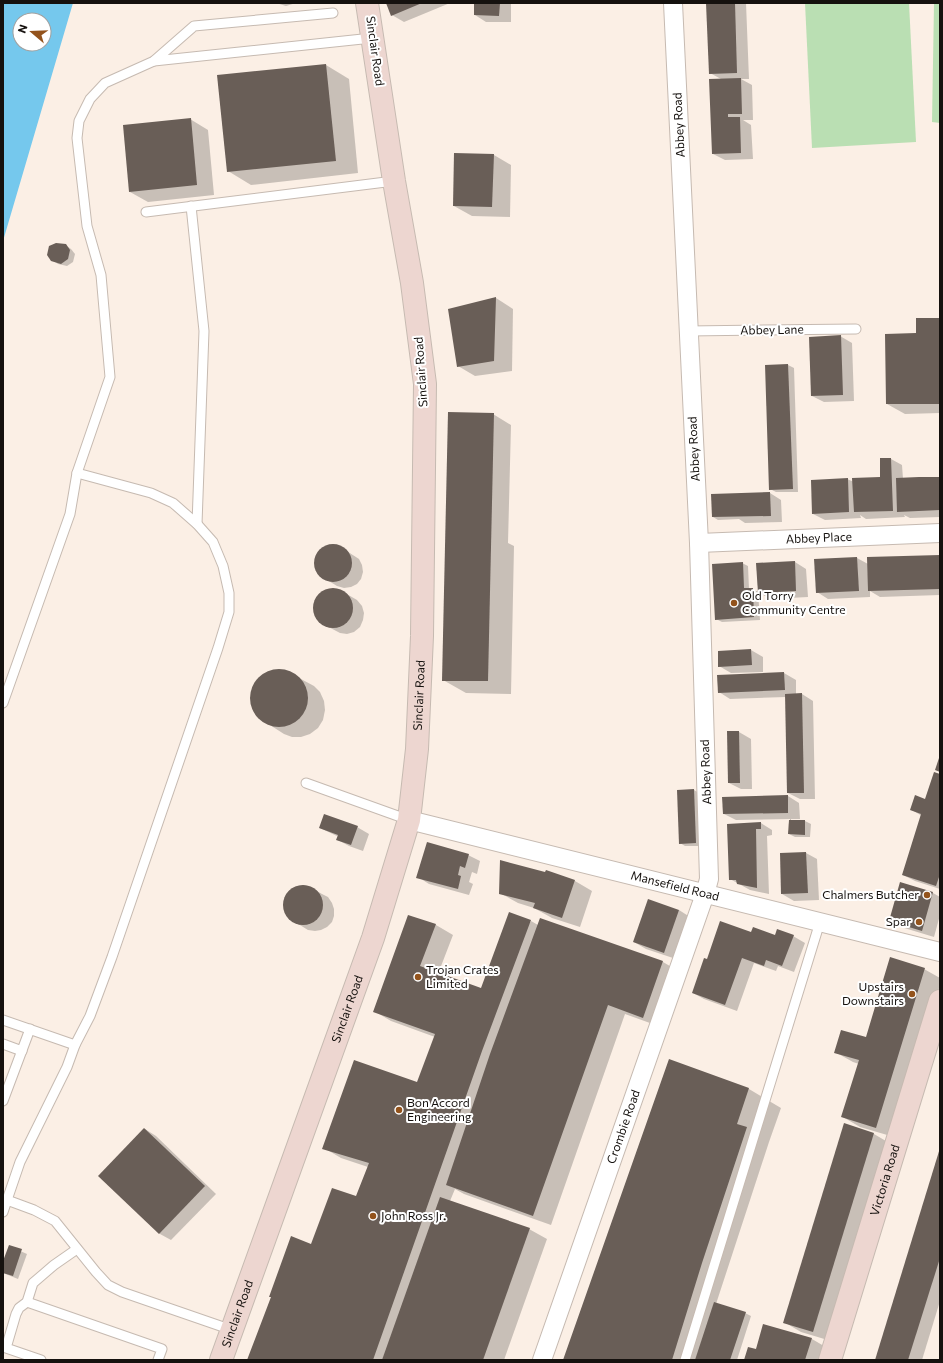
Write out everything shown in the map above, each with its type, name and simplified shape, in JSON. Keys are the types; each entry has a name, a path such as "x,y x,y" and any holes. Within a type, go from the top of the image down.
{"street":[{"name":"Sinclair Road","path":"221,1360 373,938 409,820 417,749 422,636 425,384 412,283 394,181 367,3"},
{"name":"Abbey Road","path":"673,3 699,543 709,878 705,894"},
{"name":"Abbey Place","path":"699,543 940,533"},
{"name":"Mansefield Road","path":"409,820 940,952"},
{"name":"Crombie Road","path":"542,1360 705,894"},
{"name":"Victoria Road","path":"830,1360 940,1000"}],"lane":[{"path":"3,703 70,514 77,473 110,377 101,275 87,226 77,138 79,121 90,99 105,83 154,61 194,26 333,13"},
{"path":"154,61 372,38"},
{"path":"146,212 394,181"},
{"path":"191,206 204,331 197,524"},
{"name":"Abbey Lane","path":"688,331 856,329"},
{"path":"3,1212 20,1162 90,1016 112,957 229,612 229,593 223,566 213,542 197,524 173,503 151,493 77,473"},
{"path":"306,783 409,820"},
{"path":"685,1360 820,922"},
{"path":"3,1020 75,1045"},
{"path":"3,1101 30,1029"},
{"path":"3,1044 22,1051"},
{"path":"7,1200 34,1210 55,1221 108,1285 122,1292 232,1330"},
{"path":"41,1360 6,1348 16,1314 19,1308 27,1302 33,1283 54,1265 77,1249"},
{"path":"27,1302 162,1349 158,1360"}],"green space":[{"path":"805,3 909,3 916,142 812,148"},
{"path":"934,4 940,4 940,123 932,122"}],"water":[{"path":"3,3 73,3 3,241"}],"building":[{"path":"386,3 422,3 391,16"},
{"path":"474,3 500,3 499,16 474,15"},
{"path":"706,3 735,3 737,73 709,74"},
{"path":"326,64 336,161 227,172 217,75"},
{"path":"741,78 742,114 728,114 728,117 740,117 741,153 712,154 709,79"},
{"path":"191,118 197,185 129,192 123,125"},
{"path":"454,153 494,154 492,207 453,206"},
{"path":"56,243 66,244 70,250 68,259 61,264 51,261 47,255 49,246"},
{"path":"496,297 494,361 457,367 448,309"},
{"path":"916,318 940,318 940,404 886,404 885,334 916,333"},
{"path":"841,335 843,395 811,396 809,337"},
{"path":"788,364 793,489 769,490 765,365"},
{"path":"448,412 494,413 488,681 442,681"},
{"path":"880,458 891,458 893,511 854,512 852,478 880,477"},
{"path":"940,477 940,510 897,512 896,478"},
{"path":"848,478 849,512 812,514 811,480"},
{"path":"770,492 771,516 712,517 711,494"},
{"path":"333,544 346,550 352,563 346,576 333,582 320,576 314,563 320,550"},
{"path":"940,555 940,589 868,591 867,557"},
{"path":"857,557 859,591 816,593 814,559"},
{"path":"795,561 796,591 758,593 756,563"},
{"name":"Old Torry Community Centre","path":"743,562 744,588 753,588 754,617 715,620 712,564"},
{"path":"333,588 341,590 347,594 351,600 353,608 351,616 347,622 341,626 333,628 325,626 319,622 315,616 313,608 315,600 319,594 325,590"},
{"path":"751,649 752,665 718,667 718,651"},
{"path":"279,669 290,671 303,682 306,687 308,698 306,709 295,722 290,725 279,727 268,725 255,714 252,709 250,698 252,687 263,674 268,671"},
{"path":"784,672 785,690 718,693 717,675"},
{"path":"802,693 804,793 787,793 785,694"},
{"path":"727,731 739,731 740,783 728,783"},
{"path":"940,755 940,772 935,770"},
{"path":"934,772 940,774 940,874 936,886 902,875 921,814 910,810 915,795 925,799"},
{"path":"694,789 696,843 679,844 677,790"},
{"path":"788,795 788,813 723,814 722,797"},
{"path":"324,814 358,826 351,845 336,840 338,835 319,828"},
{"path":"789,820 805,820 805,835 788,834"},
{"path":"761,822 761,829 756,829 757,888 737,884 736,880 729,880 727,824"},
{"path":"427,842 469,854 465,868 460,866 458,875 461,876 458,889 416,878"},
{"path":"806,852 808,893 781,894 780,853"},
{"path":"500,860 545,872 546,870 575,880 562,918 533,908 535,903 499,894"},
{"path":"900,882 933,892 922,931 889,921"},
{"path":"307,885 314,888 320,894 323,905 322,913 314,922 307,925 299,925 292,922 284,913 283,901 286,894 295,886"},
{"path":"648,899 679,910 664,953 633,942"},
{"path":"509,912 531,920 482,1051 373,1360 247,1360 271,1297 269,1297 291,1236 311,1244 332,1188 356,1196 369,1163 322,1149 354,1060 417,1082 435,1034 373,1012 408,915 436,924 420,966 481,988"},
{"path":"540,918 663,961 643,1018 608,1005 533,1216 446,1185 490,1054"},
{"path":"720,921 751,932 753,927 775,935 777,929 794,935 782,966 766,960 764,966 742,958 725,1005 692,993 704,958 707,959"},
{"path":"890,957 925,968 876,1128 841,1117 859,1060 834,1053 841,1030 866,1037"},
{"path":"669,1059 749,1088 737,1124 747,1127 672,1360 563,1360"},
{"path":"844,1123 874,1133 813,1332 783,1323"},
{"path":"144,1128 205,1186 159,1234 98,1176"},
{"path":"940,1148 940,1258 908,1360 875,1360"},
{"path":"440,1197 530,1228 483,1360 382,1360"},
{"path":"9,1245 22,1249 13,1276 3,1273 3,1261"},
{"path":"714,1302 746,1312 730,1360 695,1360"},
{"path":"763,1324 812,1338 805,1360 744,1360 748,1347 756,1349"}],"place":[{"name":"Old Torry Community Centre","path":"734,603"},
{"name":"Chalmers Butcher","path":"927,895"},
{"name":"Spar","path":"919,922"},
{"name":"Trojan Crates Limited","path":"418,977"},
{"name":"Upstairs Downstairs","path":"912,994"},
{"name":"Bon Accord Engineering","path":"399,1110"},
{"name":"John Ross Jr.","path":"373,1216"}]}
